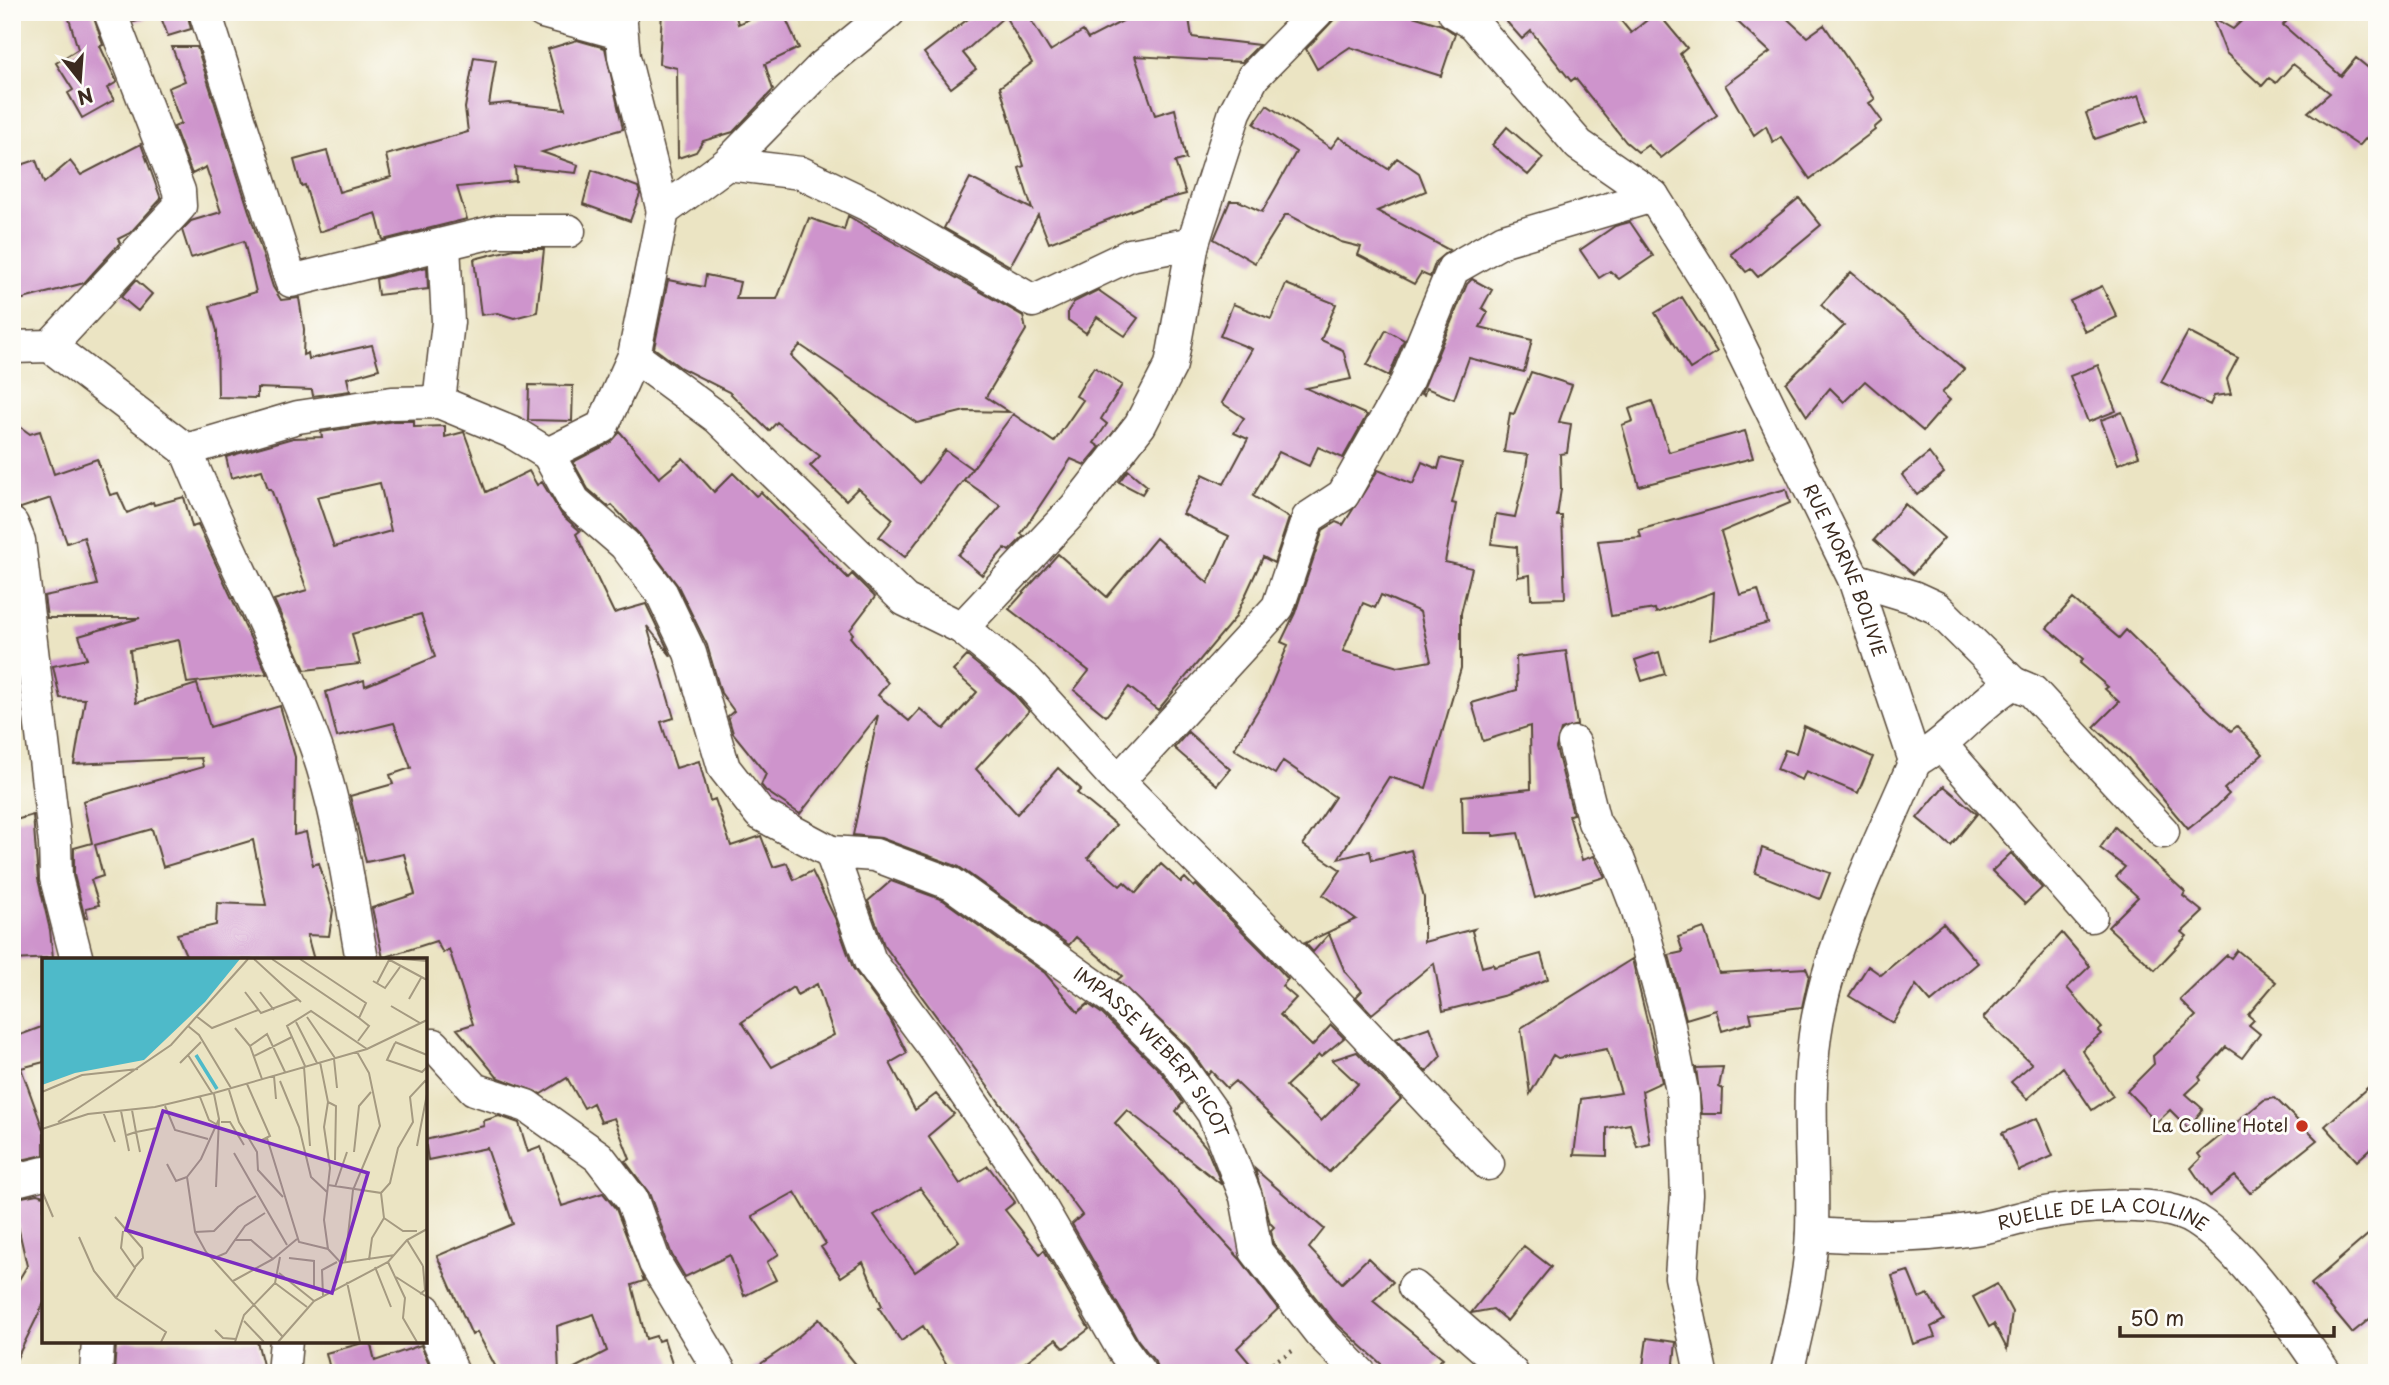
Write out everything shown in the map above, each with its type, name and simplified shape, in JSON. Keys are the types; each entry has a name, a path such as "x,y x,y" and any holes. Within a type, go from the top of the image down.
{"street":[{"path":"50,346 180,206 179,191 110,12"},
{"path":"205,12 291,281 497,231 569,232"},
{"path":"544,12 620,22 663,211 634,356 602,427 548,454"},
{"path":"663,211 727,164 822,67 890,12"},
{"path":"962,628 1075,508 1140,425 1171,365 1193,243 1235,112 1253,77 1317,12"},
{"name":"RUE MORNE BOLIVIE","path":"1454,12 1474,24 1579,145 1653,196 1714,293 1854,579 1928,753"},
{"path":"727,164 801,173 872,207 1032,301 1130,255 1193,243"},
{"path":"1118,781 1278,607 1308,518 1343,495 1406,383 1453,269 1504,240 1653,196"},
{"path":"439,402 448,322 444,245"},
{"path":"12,347 50,346 186,450 221,534 264,617 317,749 343,852 362,958"},
{"path":"634,356 718,418 905,600 962,628 1027,681 1118,781 1277,940 1489,1164"},
{"path":"186,450 298,417 392,403 439,402 512,432 548,454 575,501 625,545 662,594 691,653 724,768 760,814 831,852 870,961 935,1049 1028,1185 1123,1350 1140,1373"},
{"path":"12,524 19,541 56,878 76,958"},
{"path":"1854,579 1913,597 1937,608 2013,683 2032,691 2163,832"},
{"path":"1787,1373 1804,1300 1812,1234 1808,1110 1821,998 1844,934 1928,753 1998,692 2013,683"},
{"path":"1574,743 1594,822 1618,859 1637,908 1674,1046 1684,1097 1687,1194 1681,1277 1701,1373"},
{"path":"1928,753 2091,916"},
{"name":"IMPASSE WEBERT SICOT","path":"831,852 875,855 952,884 1113,999 1177,1061 1213,1113 1246,1197 1255,1251 1320,1333 1360,1373"},
{"path":"427,1046 434,1045 474,1089 527,1106 599,1157 632,1200 655,1263 721,1373"},
{"path":"12,1181 42,1174"},
{"name":"RUELLE DE LA COLLINE","path":"1812,1234 1866,1238 1982,1228 2032,1215 2077,1208 2148,1206 2193,1218 2227,1246 2325,1373"},
{"path":"1414,1287 1512,1373"},
{"path":"427,1314 453,1373"},
{"path":"96,1373 98,1343"},
{"path":"283,1373 286,1343"}],"path":[{"path":"2377,278 2374,291 2377,306"},
{"path":"1254,1373 1320,1333"}],"building":[{"path":"67,12 92,12 103,45 100,46 117,82 107,88 114,100 82,118 68,93 73,90 56,63 78,49"},
{"path":"130,12 147,12 148,18 134,22"},
{"path":"159,12 187,12 191,29 168,36"},
{"path":"662,12 735,12 738,24 765,12 783,12 799,48 765,64 773,90 733,132 703,141 696,152 678,158 677,68 659,64"},
{"path":"977,12 1026,12 1050,51 1083,31 1088,39 1140,12 1155,12 1157,17 1188,12 1192,37 1259,45 1242,62 1135,56 1155,115 1175,109 1186,159 1175,162 1186,194 1148,204 1049,243 1038,215 1010,266 944,228 970,178 1032,209 1019,168 1024,166 1000,87 1032,63 1005,16 963,53 976,69 951,88 924,53"},
{"path":"1341,12 1400,12 1442,25 1455,34 1441,76 1350,47 1317,69 1306,49"},
{"path":"1498,12 1614,12 1631,33 1657,12 1687,48 1680,54 1717,115 1661,158 1648,145 1638,152 1626,142 1575,78 1571,81 1531,31 1522,39"},
{"path":"1727,12 1780,12 1807,37 1824,25 1875,99 1869,103 1882,121 1875,130 1810,179 1781,137 1773,143 1766,126 1754,135 1725,85 1770,52"},
{"path":"2251,12 2295,12 2283,25 2341,76 2356,58 2377,75 2377,126 2359,146 2308,112 2330,93 2293,64 2276,83 2269,78 2262,86 2226,53 2212,17 2233,29"},
{"path":"577,40 605,48 623,129 542,152 578,165 576,173 515,167 516,181 457,187 467,219 383,240 376,213 319,232 305,185 301,186 294,160 327,151 339,192 391,177 386,155 468,132 465,108 474,57 496,60 489,105 509,103 565,109 548,49"},
{"path":"172,47 197,47 273,287 281,300 299,298 304,329 303,355 308,353 309,359 372,345 379,369 347,378 350,391 313,396 312,390 257,388 257,398 218,397 217,331 210,306 256,292 244,241 191,258 182,230 191,221 221,212 206,167 192,174 174,127 181,124 168,88 185,81"},
{"path":"2139,95 2148,121 2095,139 2086,113"},
{"path":"1267,105 1331,148 1339,137 1388,169 1397,158 1419,173 1426,191 1377,211 1449,250 1436,261 1430,277 1421,273 1414,284 1358,255 1361,247 1341,242 1289,215 1285,215 1255,263 1214,239 1230,201 1239,201 1262,212 1296,152 1254,124"},
{"path":"1507,127 1543,158 1528,175 1492,145"},
{"path":"141,144 161,199 130,233 118,239 120,243 84,283 12,302 12,168 36,160 44,183 70,161 81,175"},
{"path":"592,170 638,187 640,194 630,221 583,204"},
{"path":"1799,198 1821,225 1758,277 1751,269 1746,272 1731,254"},
{"path":"848,216 1023,316 1026,330 986,397 1009,412 965,411 917,423 800,345 791,356 920,483 945,450 972,469 905,557 879,537 893,519 858,488 846,500 810,466 820,456 777,422 769,431 729,392 681,368 654,348 668,280 704,287 706,275 740,282 736,299 777,299 809,218 844,230"},
{"path":"1630,222 1653,256 1619,279 1610,271 1599,278 1580,250 1615,226"},
{"path":"514,249 544,249 537,312 514,318 498,313 481,315 474,259"},
{"path":"427,267 428,289 378,295 376,279"},
{"path":"1851,272 1964,369 1942,393 1950,400 1923,431 1865,381 1844,402 1830,388 1807,416 1786,383 1844,326 1821,305"},
{"path":"1472,279 1492,290 1482,308 1488,312 1480,327 1532,340 1524,372 1469,358 1454,399 1426,388 1424,395 1421,394 1467,284"},
{"path":"136,280 152,294 138,311 121,297"},
{"path":"1286,284 1336,304 1321,340 1343,350 1351,379 1306,388 1367,415 1343,458 1318,447 1309,466 1279,452 1253,496 1289,518 1274,563 1263,557 1235,618 1158,710 1129,687 1106,716 1074,690 1089,671 1009,609 1058,554 1107,597 1156,538 1208,583 1229,536 1183,514 1203,474 1224,484 1248,439 1234,433 1244,418 1222,403 1252,349 1220,336 1233,304 1271,319"},
{"path":"2102,286 2117,317 2085,332 2070,301"},
{"path":"1098,290 1138,318 1125,336 1097,317 1086,333 1068,320 1068,311 1074,302"},
{"path":"1682,297 1717,352 1690,369 1655,313"},
{"path":"1386,330 1404,340 1389,376 1367,365"},
{"path":"2188,332 2238,358 2227,379 2231,394 2214,396 2210,405 2161,382"},
{"path":"2098,365 2116,411 2088,422 2070,376"},
{"path":"1094,367 1122,385 1101,419 1107,424 1094,443 1100,447 1085,465 1071,459 1021,534 1024,536 1009,551 1005,548 982,575 958,555 1001,506 964,480 1013,414 1054,442 1083,400 1076,396"},
{"path":"1531,372 1572,385 1559,422 1571,424 1567,453 1560,454 1561,489 1557,516 1562,516 1565,598 1531,599 1530,575 1518,577 1517,547 1491,544 1496,514 1515,517 1524,480 1528,455 1504,452 1510,413 1514,414"},
{"path":"529,385 573,386 572,421 528,420"},
{"path":"1652,401 1669,452 1745,431 1753,458 1639,486 1622,425 1633,421 1629,409"},
{"path":"2122,412 2139,456 2118,464 2101,420"},
{"path":"12,421 30,434 40,431 54,474 97,459 110,495 118,493 127,513 153,502 154,505 184,497 192,527 198,525 267,674 187,683 179,640 130,650 136,703 197,684 210,727 280,706 295,757 294,835 306,832 313,865 319,863 333,910 329,936 307,935 313,958 187,958 177,934 216,925 217,903 266,905 253,840 163,867 152,829 95,845 103,876 91,880 99,905 86,908 88,917 85,918 74,875 74,848 92,843 83,801 203,767 201,758 74,764 85,699 60,698 53,666 87,659 79,636 140,618 47,618 44,596 97,585 84,537 67,543 51,498 21,508 12,506"},
{"path":"394,421 414,421 414,427 445,426 445,437 464,432 486,492 529,471 537,485 542,482 562,515 580,531 576,534 614,613 646,604 671,656 647,626 674,718 661,722 676,768 699,761 710,801 715,799 731,846 761,836 773,867 787,863 794,880 812,871 835,918 853,968 890,1019 907,1053 890,1063 915,1110 936,1094 954,1114 928,1136 960,1184 988,1166 1015,1202 1005,1210 1040,1254 1044,1250 1089,1329 1064,1348 1056,1339 1011,1373 952,1373 923,1326 901,1341 879,1308 882,1306 863,1262 841,1277 821,1247 826,1244 795,1192 752,1216 779,1254 767,1262 776,1280 744,1296 730,1255 685,1277 672,1255 649,1193 625,1161 630,1159 614,1118 601,1122 593,1103 584,1108 567,1078 541,1094 497,1077 457,1029 473,1024 449,949 443,953 436,941 383,958 372,908 415,894 404,854 366,862 350,796 393,784 390,775 411,768 394,723 337,737 326,692 364,680 365,686 435,657 421,614 352,634 360,664 305,670 274,600 307,590 271,489 268,489 262,470 231,478 226,457 293,438 322,437 321,432","holes":["380,483 391,531 334,547 317,497","817,984 834,1035 772,1067 742,1022 793,987 797,995","920,1188 959,1241 915,1272 874,1215"]},
{"path":"620,432 659,478 683,458 714,492 733,473 756,496 761,492 848,578 852,574 875,597 850,630 853,634 850,637 888,683 878,695 909,721 920,709 944,729 977,692 953,671 967,656 1014,694 1029,711 976,769 1017,814 1058,768 1081,789 1077,793 1116,825 1088,858 1120,886 1124,882 1136,893 1161,864 1181,882 1185,878 1194,887 1196,885 1264,953 1288,979 1282,986 1296,998 1280,1015 1312,1046 1331,1025 1344,1038 1321,1057 1319,1055 1286,1086 1321,1121 1358,1084 1332,1060 1357,1052 1401,1099 1329,1172 1235,1081 1227,1088 1211,1071 1208,1075 1189,1048 1117,980 1122,976 1076,937 1069,945 959,867 881,838 853,835 878,715 800,814 766,791 761,785 766,774 733,733 728,716 734,711 721,693 707,645 678,586 639,534 612,505 609,507 588,489 573,462 610,443"},
{"path":"1929,453 1944,473 1917,495 1902,475"},
{"path":"1441,458 1462,463 1452,503 1456,504 1445,562 1472,568 1461,613 1461,668 1426,788 1389,777 1338,859 1370,851 1372,860 1411,850 1424,898 1424,942 1474,929 1472,931 1482,967 1493,964 1494,967 1541,954 1548,979 1506,995 1443,1011 1434,963 1372,1014 1356,997 1362,991 1345,972 1329,934 1313,952 1305,943 1356,919 1323,895 1341,870 1303,845 1335,797 1283,761 1275,774 1234,749 1266,697 1288,645 1281,642 1295,613 1323,530 1336,522 1343,525 1378,470 1413,484 1422,462 1438,469","holes":["1381,595 1420,612 1431,661 1398,667 1343,651 1363,603 1375,608"]},
{"path":"1128,470 1147,486 1142,494 1119,482"},
{"path":"1786,489 1790,503 1721,532 1740,595 1758,590 1768,623 1711,640 1714,592 1656,613 1655,609 1611,616 1598,541 1641,537 1639,530"},
{"path":"1905,504 1944,538 1913,574 1874,540"},
{"path":"2073,599 2119,638 2126,630 2231,731 2237,726 2263,754 2224,789 2229,794 2217,806 2188,829 2128,758 2094,727 2119,702 2105,689 2108,687 2080,663 2083,659 2047,628"},
{"path":"1566,651 1577,725 1561,730 1556,748 1573,814 1569,815 1582,860 1594,856 1605,877 1535,898 1518,833 1493,836 1493,833 1463,833 1462,796 1531,789 1530,726 1483,741 1472,703 1517,690 1516,657"},
{"path":"1659,652 1665,674 1642,681 1635,660"},
{"path":"1804,726 1873,757 1858,793 1806,771 1802,780 1777,769 1785,750 1796,753"},
{"path":"1188,732 1230,769 1217,785 1174,748"},
{"path":"1944,786 1977,814 1951,846 1917,818"},
{"path":"33,815 38,879 50,930 53,958 12,960 12,821"},
{"path":"2115,827 2185,892 2183,896 2203,912 2182,932 2187,936 2155,970 2108,927 2138,897 2116,877 2125,867 2100,848"},
{"path":"1762,848 1830,873 1820,899 1755,873"},
{"path":"2011,853 2042,888 2025,904 1992,871"},
{"path":"891,881 943,900 1045,973 1078,1012 1088,1004 1101,1013 1162,1073 1183,1103 1176,1111 1206,1147 1222,1185 1127,1110 1115,1123 1240,1259 1278,1309 1237,1348 1258,1373 1158,1373 1155,1362 1138,1340 1072,1224 1082,1215 884,945 868,901"},
{"path":"1943,923 1978,963 1931,1002 1916,985 1893,1023 1849,996 1868,966 1881,975"},
{"path":"1704,928 1719,973 1806,968 1809,975 1802,1007 1750,1013 1752,1022 1722,1031 1716,1010 1686,1019 1669,955 1683,952 1678,937"},
{"path":"2062,933 2090,966 2067,988 2102,1028 2098,1031 2101,1034 2082,1050 2113,1096 2092,1110 2063,1067 2027,1099 2011,1082 2032,1064 1983,1018"},
{"path":"2237,950 2276,982 2248,1015 2254,1020 2249,1025 2260,1034 2242,1058 2226,1047 2199,1077 2201,1080 2186,1094 2203,1109 2188,1128 2170,1110 2157,1122 2127,1091 2154,1064 2153,1056 2196,1016 2180,1000 2227,955 2231,958"},
{"path":"1632,959 1662,1082 1642,1091 1650,1144 1637,1147 1630,1124 1607,1128 1607,1156 1574,1155 1581,1099 1621,1093 1607,1049 1558,1058 1553,1055 1530,1094 1521,1028"},
{"path":"42,1027 42,1063 21,1068 42,1126 42,1155 12,1162 12,1038"},
{"path":"1430,1027 1441,1056 1426,1072 1395,1039"},
{"path":"1723,1067 1719,1087 1723,1089 1722,1114 1702,1114 1696,1068"},
{"path":"2377,1079 2377,1143 2357,1161 2325,1126"},
{"path":"2275,1098 2317,1140 2250,1193 2235,1176 2210,1196 2191,1168 2201,1158 2198,1154 2264,1100"},
{"path":"499,1116 519,1123 528,1152 541,1147 562,1206 603,1193 616,1209 644,1281 632,1285 646,1339 656,1336 658,1341 664,1339 675,1373 565,1373 607,1351 594,1314 557,1326 559,1373 499,1373 477,1332 472,1335 437,1256 513,1224 487,1148 428,1160 427,1153 427,1140 484,1126 483,1121"},
{"path":"2037,1118 2053,1156 2019,1171 2002,1133"},
{"path":"1255,1169 1324,1229 1309,1248 1342,1283 1368,1258 1393,1282 1373,1301 1443,1358 1428,1373 1391,1373 1334,1321 1273,1243 1271,1230 1274,1227 1270,1223"},
{"path":"42,1195 42,1307 12,1368 12,1291 27,1266 12,1199"},
{"path":"2377,1227 2377,1313 2352,1333 2311,1284"},
{"path":"1524,1246 1551,1267 1507,1321 1493,1309 1471,1313"},
{"path":"1908,1271 1919,1298 1928,1294 1944,1320 1931,1327 1935,1337 1913,1344 1892,1276"},
{"path":"1997,1284 2012,1312 2007,1349 1994,1324 1989,1327 1973,1297"},
{"path":"819,1319 863,1373 747,1373 787,1346"},
{"path":"1647,1338 1676,1342 1673,1373 1642,1373"},
{"path":"258,1343 263,1365 235,1373 114,1373 116,1345"},
{"path":"370,1343 375,1361 421,1345 433,1373 331,1373 326,1353"}],"place":[{"name":"La Colline Hotel","path":"2302,1126"}]}
